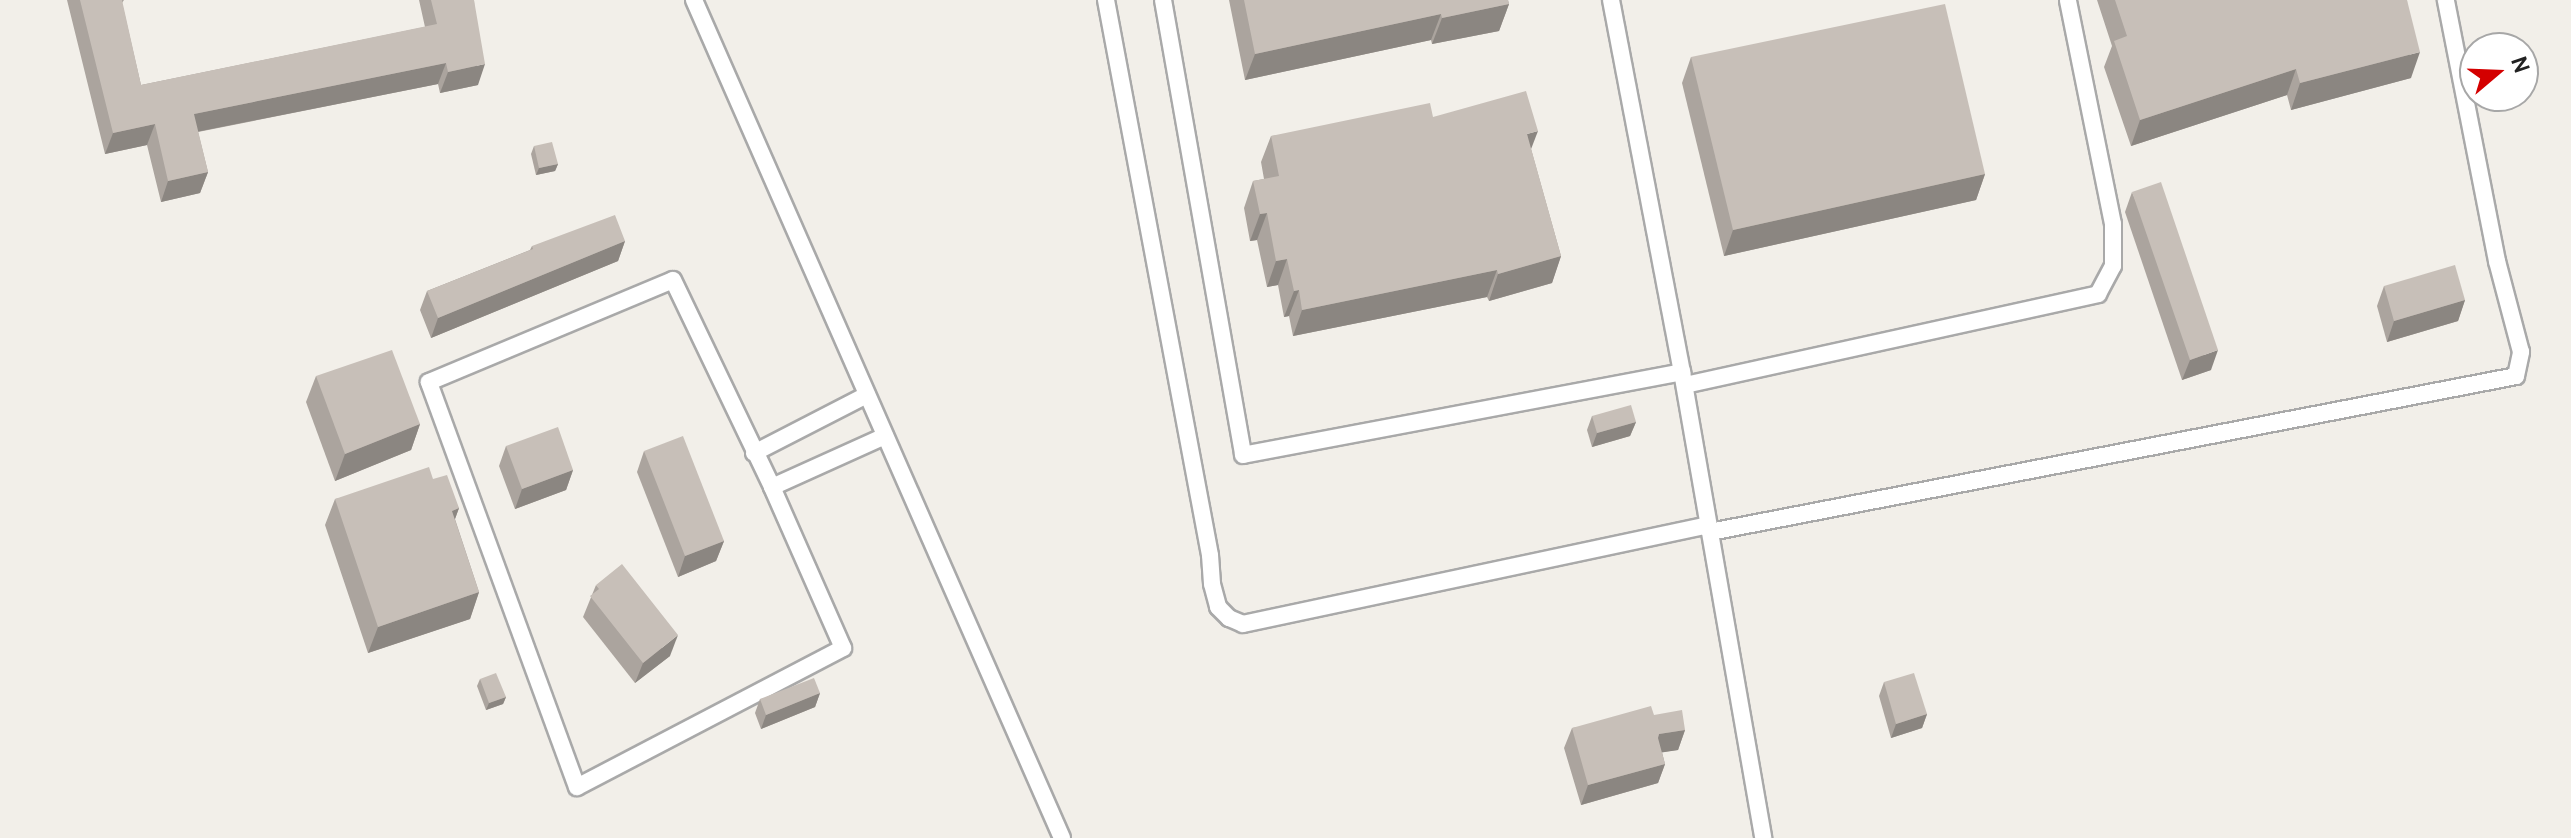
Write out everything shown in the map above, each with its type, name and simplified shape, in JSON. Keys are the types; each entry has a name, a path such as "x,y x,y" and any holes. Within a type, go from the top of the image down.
{"street":[{"path":"694,0 1062,838"},
{"path":"1106,0 1210,555 1212,584 1218,607 1229,618 1243,624 1710,529 2516,376 2521,352 2497,261 2446,0"},
{"path":"1163,0 1243,455 1683,378 2098,294 2113,266 2113,224 2068,0"},
{"path":"1611,0 1683,378 1763,838"},
{"path":"673,280 754,453 843,648 577,787 429,382 673,280"},
{"path":"754,453 867,395"},
{"path":"772,487 885,436"}],"building":[{"path":"80,0 122,0 141,85 437,24 431,0 474,0 485,64 448,72 446,63 194,114 208,172 168,181 155,124 113,133"},
{"path":"1244,0 1508,0 1509,4 1442,18 1441,14 1255,54"},
{"path":"2115,0 2407,0 2420,52 2300,83 2296,69 2140,120 2114,41 2127,36"},
{"path":"1945,4 1985,174 1733,230 1691,57"},
{"path":"1526,91 1538,131 1527,134 1561,256 1498,274 1497,270 1302,310 1299,290 1294,291 1287,259 1276,261 1267,213 1260,214 1253,181 1279,176 1271,136 1430,103 1433,117"},
{"path":"552,142 558,164 539,168 534,146"},
{"path":"2161,182 2218,350 2190,360 2132,192"},
{"path":"615,215 625,241 438,318 427,291"},
{"path":"2455,265 2465,300 2394,321 2384,286"},
{"path":"392,350 420,424 345,454 316,376"},
{"path":"1631,405 1636,422 1597,433 1592,416"},
{"path":"558,427 573,470 522,489 506,446"},
{"path":"683,436 724,541 685,556 644,451"},
{"path":"429,467 433,479 447,475 459,508 452,511 479,592 378,627 335,499"},
{"path":"622,564 678,635 643,663 590,596 599,589 596,585"},
{"path":"496,673 506,697 489,703 480,679"},
{"path":"1914,673 1927,714 1896,724 1884,682"},
{"path":"814,678 820,693 766,715 760,699"},
{"path":"1651,706 1654,715 1682,710 1685,730 1659,734 1665,764 1588,785 1572,728"}]}
